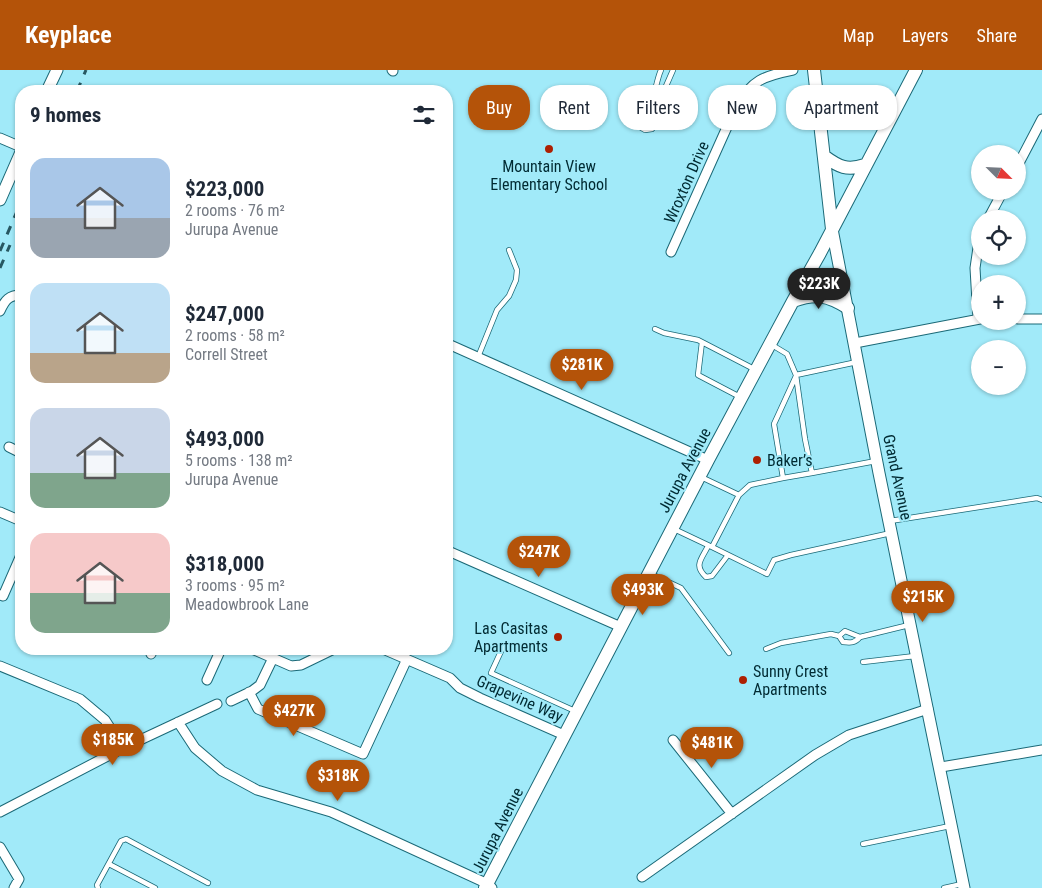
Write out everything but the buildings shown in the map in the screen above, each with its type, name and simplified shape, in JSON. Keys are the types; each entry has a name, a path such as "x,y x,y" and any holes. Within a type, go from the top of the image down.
{"main road":[{"name":"Grand Avenue","path":"814,70 832,229"},
{"name":"Jurupa Avenue","path":"488,887 564,735 699,476 916,70"},
{"path":"824,156 844,168 854,169 865,165"},
{"path":"793,301 809,295 835,300 848,308"}],"street":[{"path":"50,85 57,70"},
{"name":"Wroxton Drive","path":"671,252 736,107 745,92 757,80 780,72 793,70"},
{"path":"1026,150 1042,120"},
{"path":"1,142 15,146"},
{"path":"0,200 15,166"},
{"name":"Grand Avenue","path":"832,229 916,656 964,886"},
{"path":"0,311 8,298 15,296"},
{"path":"1026,319 1042,319"},
{"path":"855,343 971,321"},
{"path":"453,346 708,460"},
{"path":"8,447 15,450"},
{"path":"0,512 15,518"},
{"path":"453,553 621,627"},
{"path":"1,596 15,567"},
{"path":"207,680 218,655"},
{"path":"266,655 291,666 301,664 321,655"},
{"name":"Grapevine Way","path":"397,655 450,678 460,688 480,698 564,735"},
{"path":"231,701 260,685 273,658"},
{"path":"249,692 258,709 363,754 407,659"},
{"path":"0,666 80,699 105,720 123,748"},
{"path":"0,812 123,748 217,704"},
{"path":"642,877 815,755 848,735 928,709"},
{"path":"178,722 195,748 222,771 257,790 331,812 488,887"},
{"path":"673,740 732,814"},
{"path":"940,767 1042,750"},
{"path":"0,847 19,879 14,888"}],"lane":[{"path":"662,70 648,106 640,113 637,119 638,126 645,130 654,127 656,109 673,70"},
{"path":"478,357 497,310 508,296 516,280 516,266 508,250"},
{"path":"655,329 702,342 756,370"},
{"path":"702,342 698,375 741,398"},
{"path":"770,344 787,354 796,375 812,473"},
{"path":"796,375 858,362"},
{"path":"783,478 774,424 796,375"},
{"path":"728,555 712,576 706,576 700,571 699,565 739,495 750,485 877,461"},
{"path":"699,476 739,495"},
{"path":"890,521 975,506 1037,498 1042,500"},
{"path":"672,528 767,574 774,560 893,533"},
{"path":"649,573 681,588 729,652"},
{"path":"766,649 831,634 839,636 843,642 854,642 860,637 910,625"},
{"path":"839,636 845,631 860,637"},
{"path":"503,647 491,673 576,712"},
{"path":"863,662 916,656"},
{"path":"863,844 951,826"},
{"path":"98,888 97,886 121,841 126,839 208,883"},
{"path":"109,864 155,888"},
{"path":"944,888 964,886"}],"path":[{"path":"823,289 825,276"}],"railway":[{"path":"80,85 86,70"},
{"path":"0,251 15,216"},
{"path":"0,268 10,245"}],"place":[{"name":"Mountain View Elementary School","path":"549,149"},
{"name":"Baker’s","path":"757,460"},
{"name":"Las Casitas Apartments","path":"558,637"},
{"name":"Sunny Crest Apartments","path":"743,680"}]}
